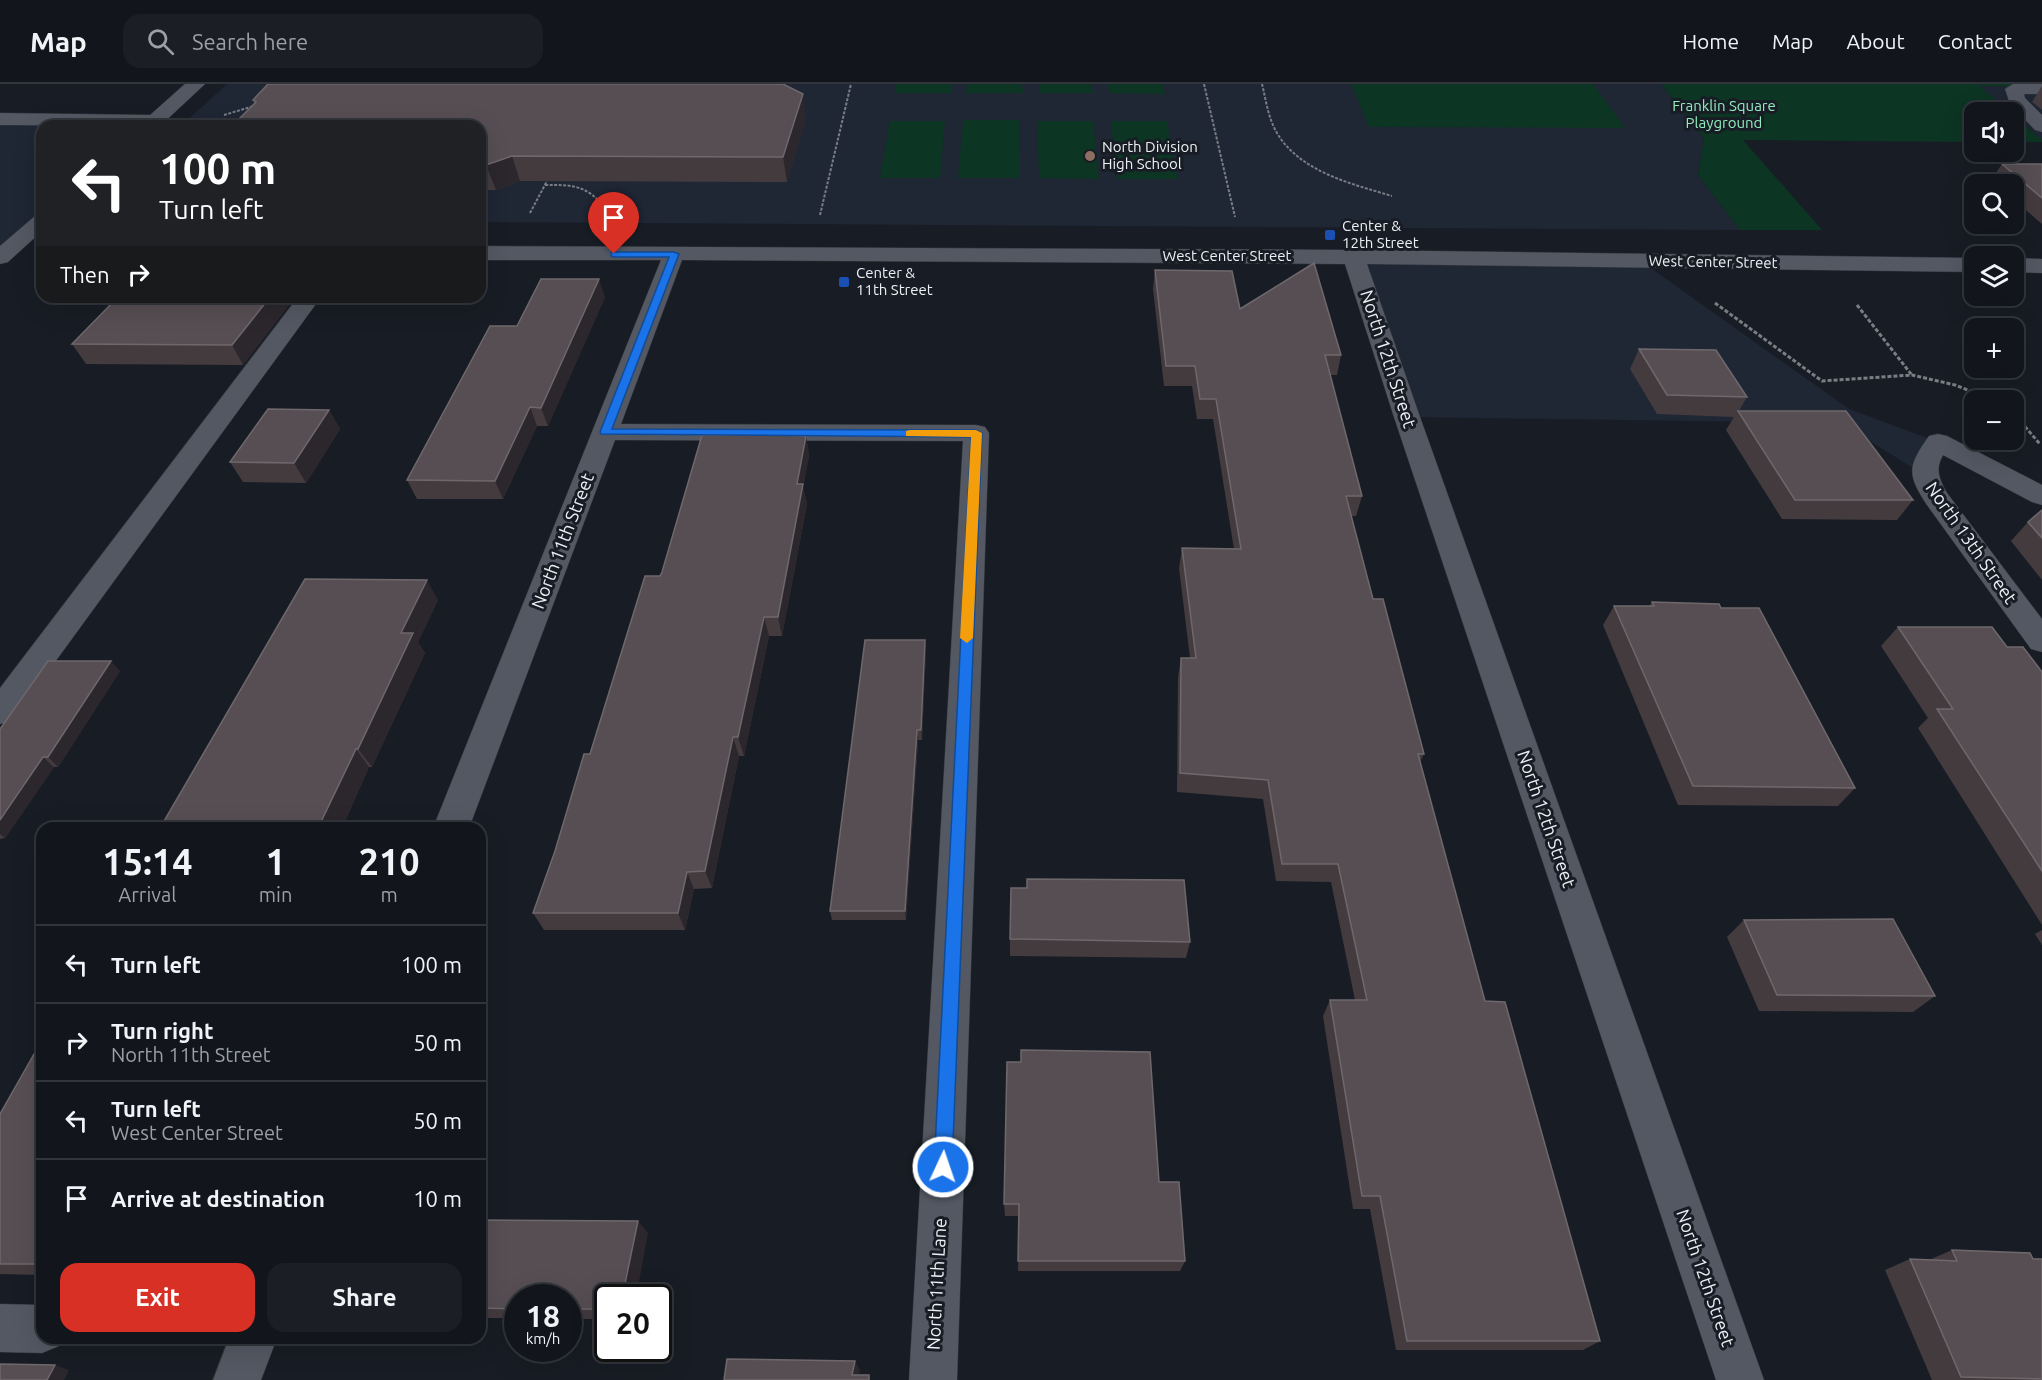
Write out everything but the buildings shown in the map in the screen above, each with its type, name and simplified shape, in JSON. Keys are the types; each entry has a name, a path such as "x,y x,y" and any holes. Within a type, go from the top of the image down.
{"street":[{"path":"154,120 196,84"},
{"path":"2042,89 2014,89 2016,100 2042,126"},
{"path":"0,119 38,120"},
{"path":"3,253 36,225"},
{"path":"3,253 36,250"},
{"name":"West Center Street","path":"486,253 1354,257 1964,265"},
{"name":"North 11th Street","path":"453,822 674,254"},
{"name":"North 12th Street","path":"1354,257 1410,428 1740,1380"},
{"path":"2024,266 2042,266"},
{"path":"0,712 306,303"},
{"name":"North 11th Lane","path":"605,432 976,433 933,1380"},
{"name":"North 13th Street","path":"2042,496 1938,442 1924,465 1924,475 1929,486 2042,641"},
{"path":"0,1328 36,1329"},
{"path":"237,1380 251,1344"}],"path":[{"path":"819,218 850,84"},
{"path":"1204,84 1236,221"},
{"path":"1262,84 1276,132 1286,146 1317,168 1354,184 1392,196"},
{"path":"214,118 259,105"},
{"path":"528,217 547,181"},
{"path":"545,185 583,186 590,190 607,209 603,218"},
{"path":"1711,301 1822,381 1912,375 1966,390"},
{"path":"1856,304 1912,375"},
{"path":"2024,426 2042,447"}],"shaded area":[{"name":"North Division High School","path":"227,84 1661,84 1704,138 1698,175 1740,230 486,222 486,120 188,120"},
{"path":"1979,86 2042,87 2042,140 2024,124 2024,102 1998,102"},
{"path":"0,119 77,120 36,120 36,225 0,257"},
{"path":"1354,257 1641,261 1849,409 1938,442 1924,475 1841,423 1407,417"}],"green space":[{"path":"896,84 952,84 951,93 895,93"},
{"path":"967,84 1022,84 1023,93 966,93"},
{"path":"1039,84 1092,84 1093,93 1039,93"},
{"path":"1108,84 1163,84 1165,94 1109,93"},
{"path":"1351,84 1593,84 1625,128 1369,127"},
{"name":"Franklin Square Playground","path":"1661,84 2042,84 2042,87 1980,86 1998,102 1964,102 1964,142 1743,140 1822,230 1740,230 1698,175 1704,138"},
{"path":"963,120 1019,120 1020,178 958,178"},
{"path":"890,121 945,121 940,178 880,178"},
{"path":"1037,121 1093,121 1099,179 1039,178"},
{"path":"1111,121 1167,121 1178,179 1117,179"},
{"path":"2024,124 2042,140 2042,142 2024,142"}],"slow traffic":[{"path":"910,433 976,433 967,638"}],"place":[{"name":"North Division High School","path":"1090,156"},
{"name":"Center & 12th Street","path":"1330,235"},
{"name":"Center & 11th Street","path":"844,282"}],"route":[{"path":"614,254 674,254 605,432 976,433 943,1167"}]}
